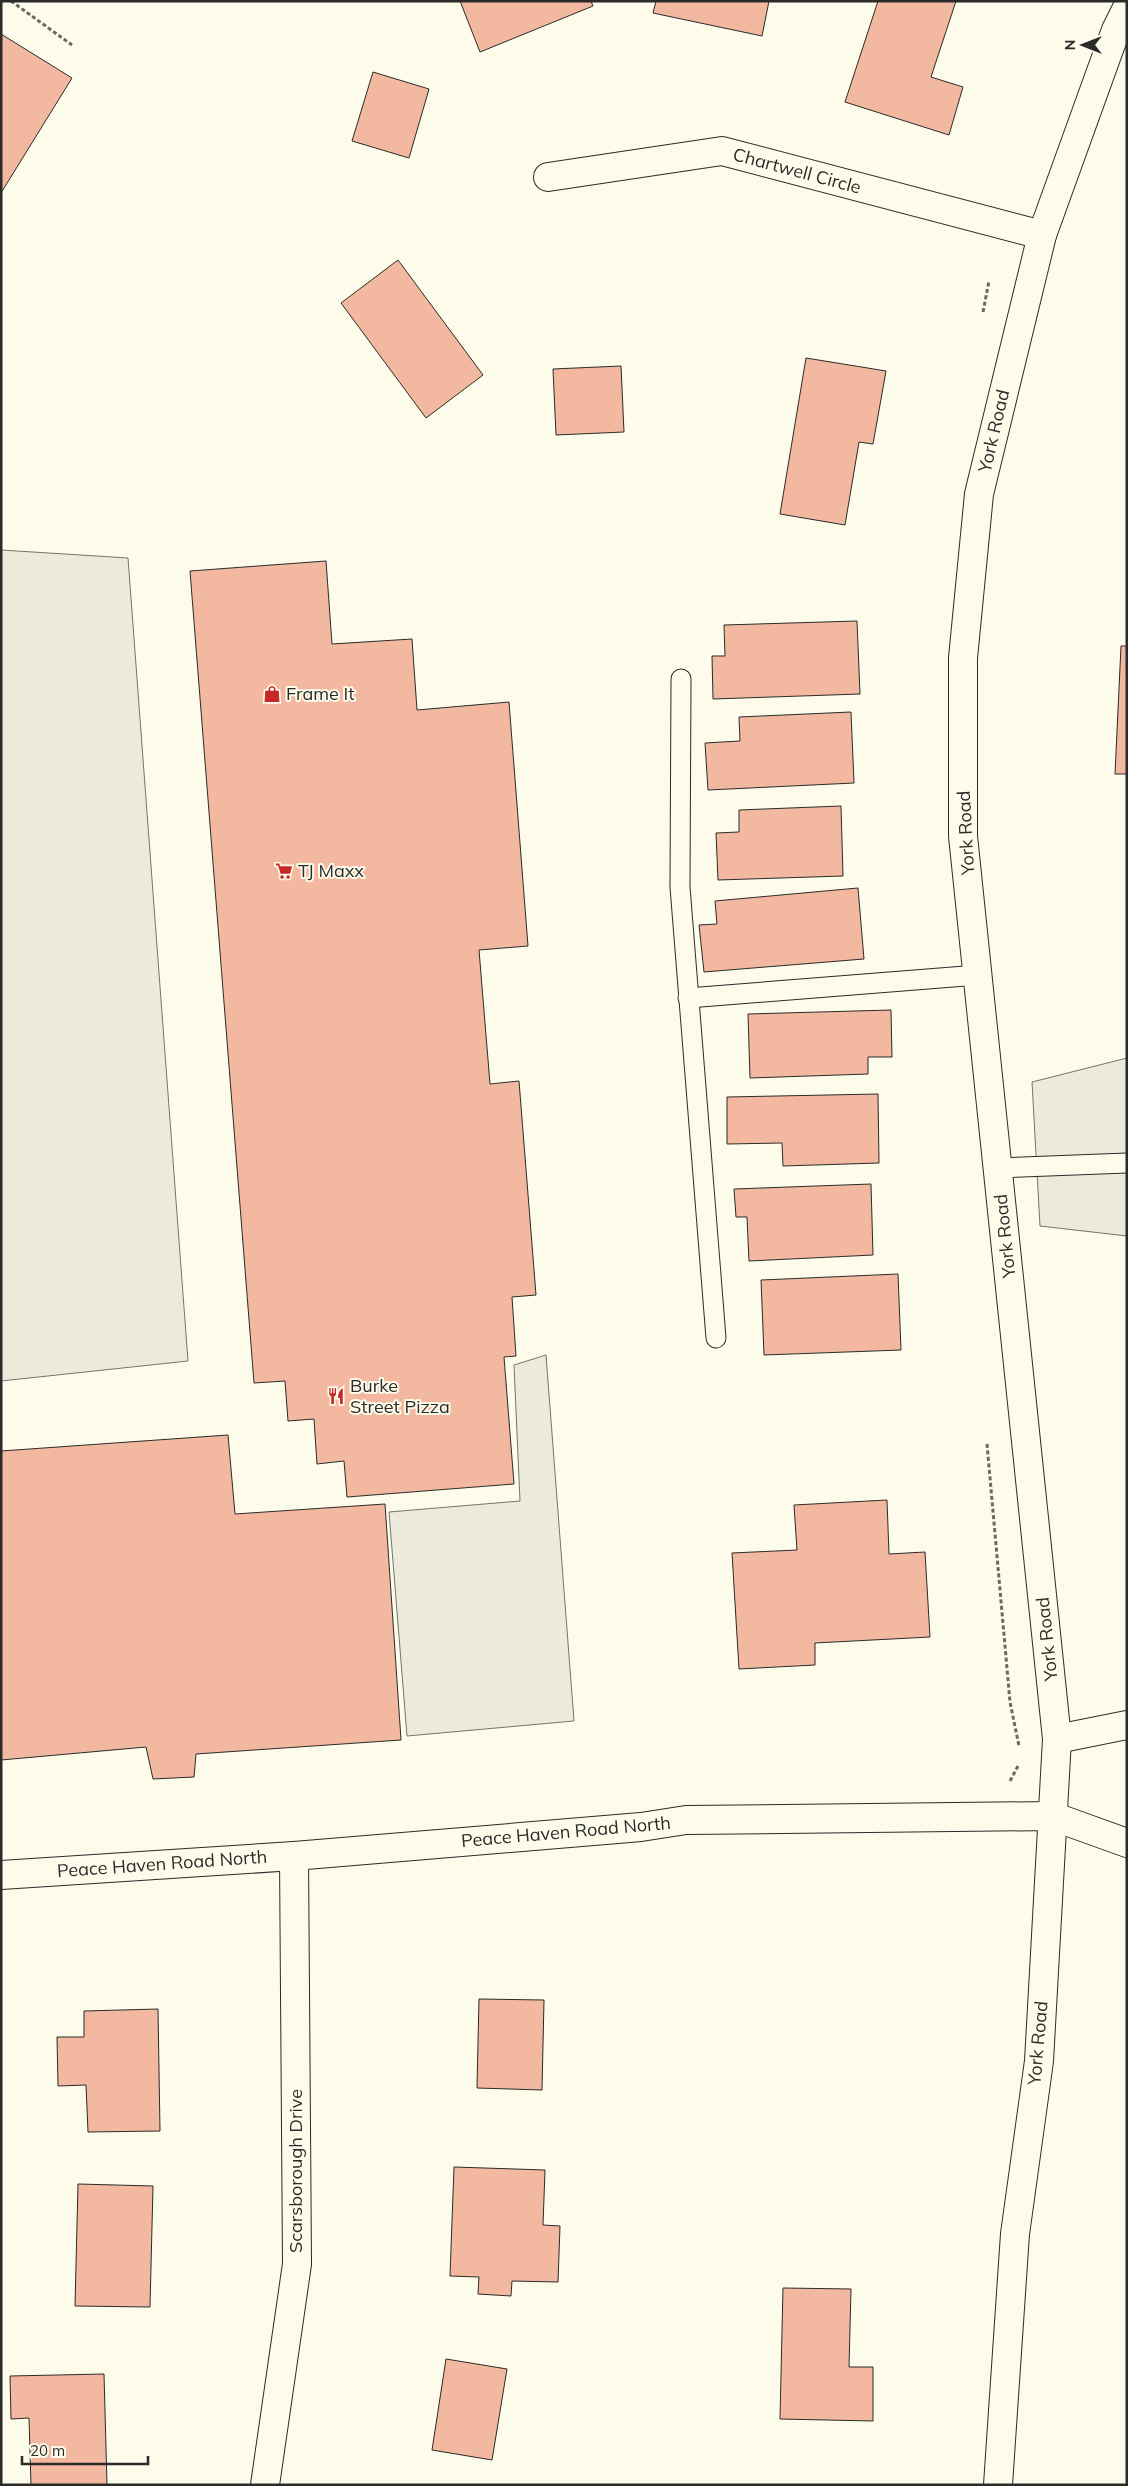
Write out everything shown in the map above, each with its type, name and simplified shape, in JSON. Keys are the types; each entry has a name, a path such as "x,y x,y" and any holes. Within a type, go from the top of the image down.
{"street":[{"name":"York Road","path":"998,2485 1015,2234 1039,2062 1057,1739 963,836 963,658 980,494 1042,235 1116,30 1127,8"},
{"name":"Chartwell Circle","path":"548,177 722,152 1042,235"},
{"path":"1057,1739 1127,1725"},
{"name":"Peace Haven Road North","path":"1,1874 294,1856 642,1827 686,1820 1052,1816 1127,1842"},
{"name":"Scarsborough Drive","path":"265,2485 297,2264 294,1856"}],"lane":[{"path":"681,679 680,887 716,1338"},
{"path":"688,998 978,975"},
{"path":"998,1168 1127,1163"}],"path":[{"path":"11,1 72,45"},
{"path":"982,318 988,281"},
{"path":"987,1442 1010,1702 1020,1751"},
{"path":"1008,1784 1021,1761"}],"shaded area":[{"path":"1,550 128,558 188,1361 1,1381"},
{"path":"1127,1058 1127,1236 1040,1226 1032,1082"},
{"path":"546,1355 574,1721 407,1736 389,1512 520,1501 514,1365"}],"building":[{"path":"460,1 591,1 593,6 480,52"},
{"path":"656,1 769,1 762,36 653,13"},
{"path":"878,1 956,1 931,77 963,87 949,135 845,102"},
{"path":"1,34 72,78 1,193"},
{"path":"373,72 429,89 409,158 352,141"},
{"path":"398,260 483,375 426,418 341,303"},
{"path":"806,358 886,371 873,444 859,442 845,525 780,514"},
{"path":"621,366 624,432 556,435 553,369"},
{"path":"326,561 332,644 412,639 417,710 509,702 528,946 479,950 490,1084 519,1081 536,1295 512,1297 516,1356 504,1357 514,1484 347,1497 344,1461 317,1464 314,1419 288,1421 285,1381 254,1383 190,571"},
{"path":"857,621 860,694 713,699 712,656 725,656 724,625"},
{"path":"1121,646 1127,646 1127,774 1115,774"},
{"path":"851,712 854,783 708,790 705,743 740,741 739,717"},
{"path":"841,806 843,876 718,880 716,833 739,832 739,810"},
{"path":"858,888 864,959 704,972 699,925 717,924 715,901"},
{"path":"891,1010 892,1057 868,1057 868,1074 750,1078 748,1014"},
{"path":"878,1094 879,1163 783,1166 782,1143 727,1144 727,1097"},
{"path":"871,1184 873,1255 749,1261 747,1217 736,1217 734,1189"},
{"path":"898,1274 901,1350 764,1355 761,1280"},
{"path":"228,1435 235,1514 385,1504 401,1740 196,1754 194,1777 153,1779 146,1747 1,1760 1,1451"},
{"path":"887,1500 889,1554 925,1552 930,1637 815,1643 815,1665 739,1669 732,1553 797,1550 794,1505"},
{"path":"479,1999 544,2000 542,2090 477,2088"},
{"path":"158,2009 160,2131 88,2132 86,2085 58,2086 57,2037 84,2037 84,2011"},
{"path":"454,2167 545,2170 543,2225 560,2226 558,2282 512,2281 511,2296 478,2294 479,2277 450,2276"},
{"path":"78,2184 153,2186 150,2307 75,2306"},
{"path":"783,2288 851,2289 849,2367 873,2367 873,2421 780,2419"},
{"path":"446,2359 507,2369 492,2460 432,2450"},
{"path":"104,2374 107,2485 31,2485 29,2418 11,2419 10,2376"}],"place":[{"name":"Frame It","path":"272,694"},
{"name":"TJ Maxx","path":"284,871"},
{"name":"Burke Street Pizza","path":"336,1396"}]}
